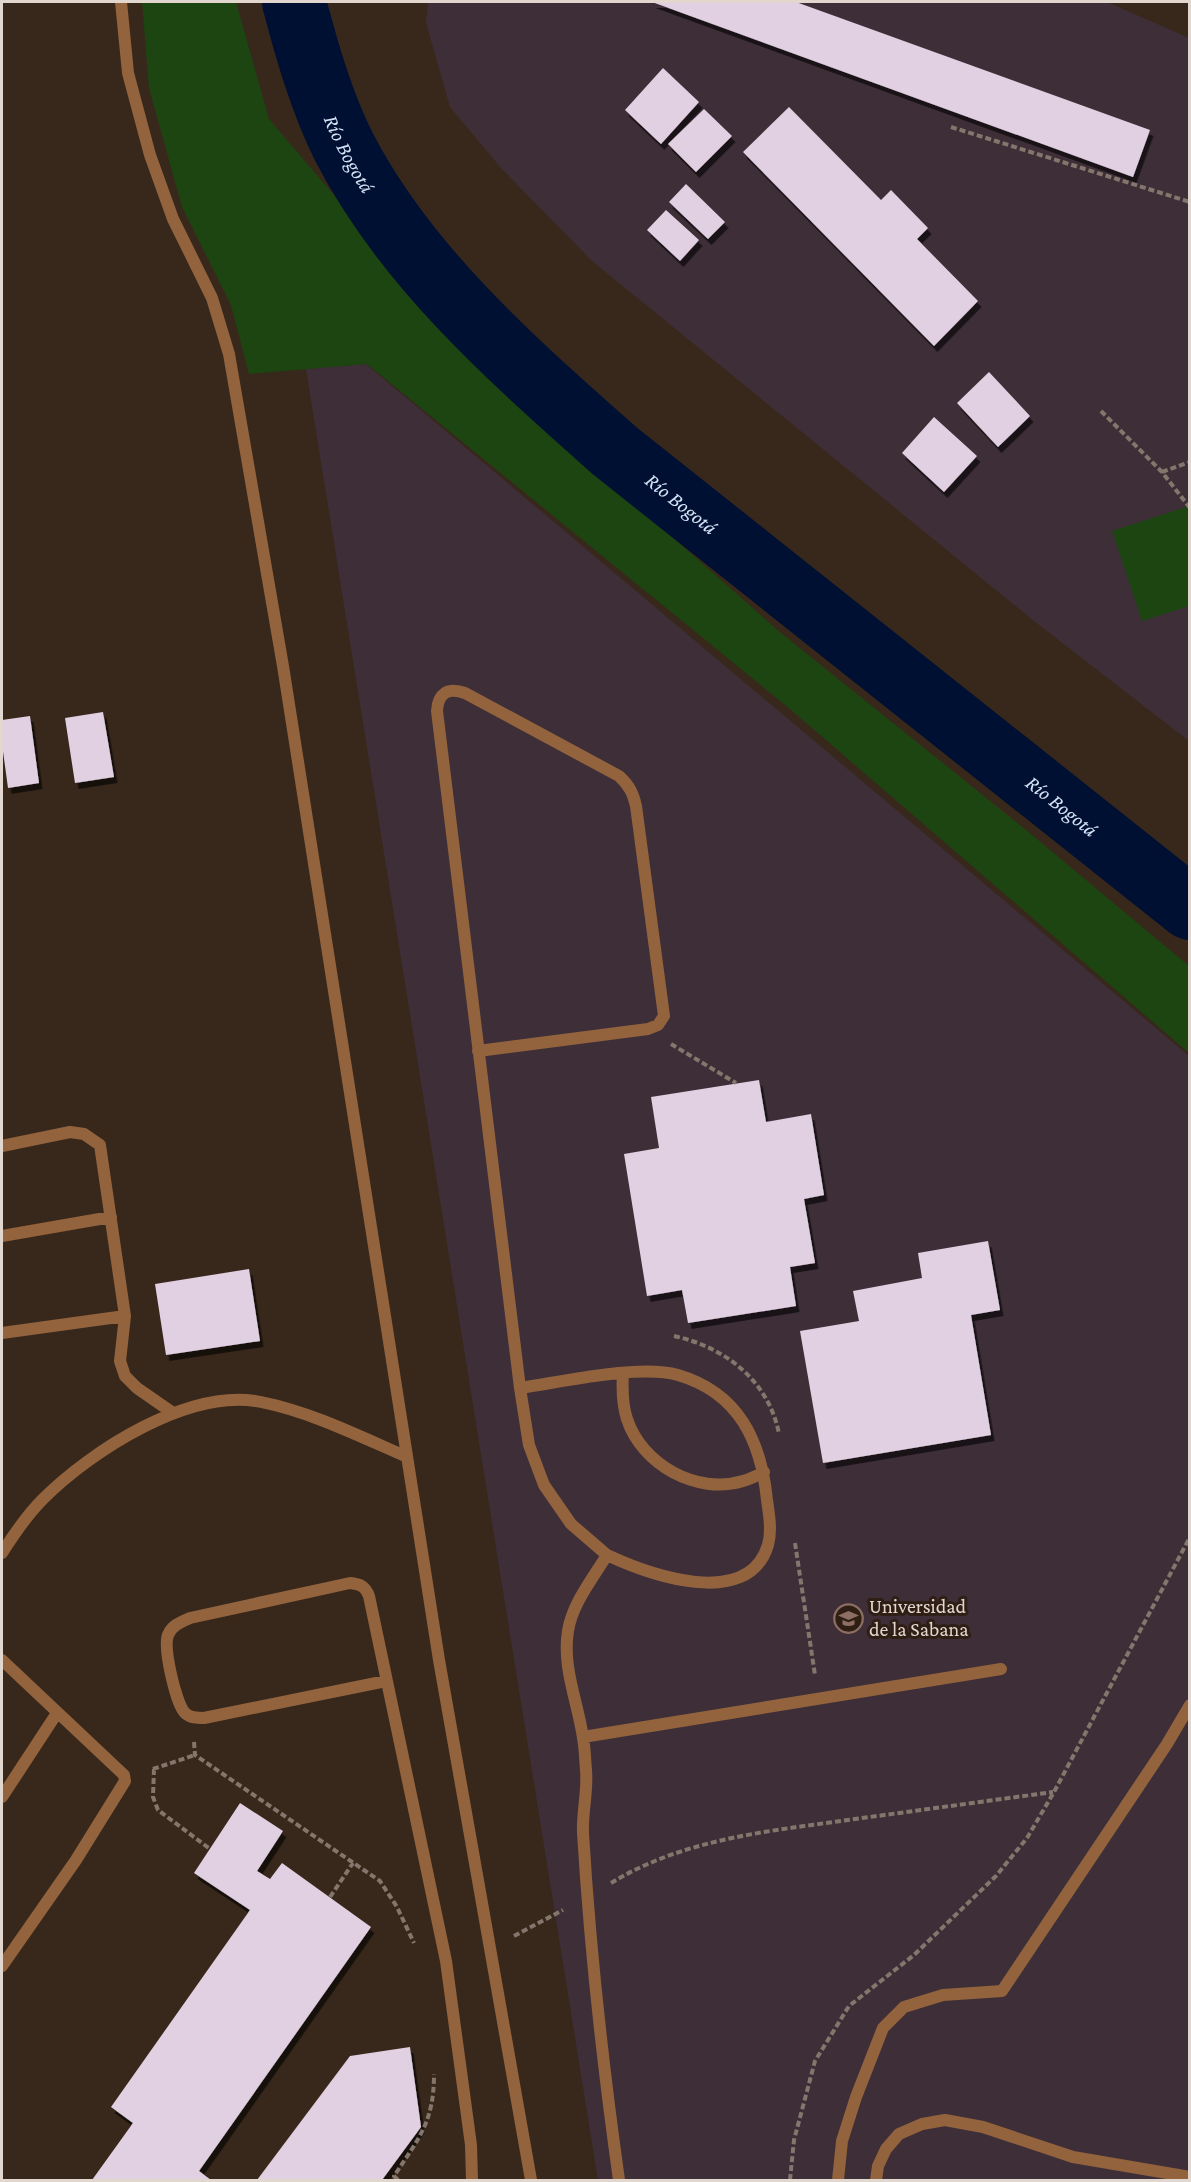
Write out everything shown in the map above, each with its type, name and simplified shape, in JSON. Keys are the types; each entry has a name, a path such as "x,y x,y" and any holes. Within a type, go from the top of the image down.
{"lane":[{"path":"121,2 128,73 150,155 173,219 212,298 229,354 283,666 405,1456 531,2181"},
{"path":"478,1051 648,1029 658,1025 664,1016 633,793 627,783 619,776 455,689 444,693 438,701 437,711 478,1051 520,1388 529,1445 544,1485 571,1524 607,1555 637,1569 698,1582 734,1580 748,1573 761,1560 768,1544 769,1521 765,1472 755,1442 742,1419 723,1399 697,1382 676,1375 651,1371 520,1388"},
{"path":"2,1146 70,1132 84,1134 100,1144 125,1316 120,1361 124,1376 173,1413"},
{"path":"2,1236 111,1217"},
{"path":"2,1333 125,1316"},
{"path":"622,1373 622,1397 627,1421 638,1442 654,1460 674,1473 695,1482 719,1484 742,1481 765,1472"},
{"path":"2,1553 21,1524 64,1479 147,1425 173,1413 204,1403 229,1399 260,1401 332,1425 405,1456"},
{"path":"607,1555 578,1604 568,1629 566,1651 570,1681 583,1737 586,1774 583,1830 588,1897 619,2181"},
{"path":"386,1681 204,1718 192,1717 185,1713 179,1703 166,1650 168,1634 177,1624 190,1618 350,1583 365,1588 369,1596 446,1962 471,2145 472,2181"},
{"path":"2,1659 125,1779 124,1785 76,1860 2,1966"},
{"path":"583,1737 1001,1669"},
{"path":"838,2181 842,2141 860,2086 883,2028 904,2007 943,1995 1002,1991 1167,1744 1190,1705"},
{"path":"2,1797 57,1713"},
{"path":"876,2181 878,2166 886,2149 899,2134 922,2124 945,2120 983,2127 1073,2157 1190,2177"}],"path":[{"path":"951,127 1190,202"},
{"path":"1101,411 1162,472 1190,508"},
{"path":"1162,472 1190,462"},
{"path":"648,1029 736,1083"},
{"path":"789,2181 794,2140 815,2061 849,2006 914,1955 996,1876 1027,1838 1054,1792 1190,1537"},
{"path":"192,1717 195,1755"},
{"path":"125,1779 195,1755"},
{"path":"195,1755 380,1881 397,1907 416,1948"},
{"path":"154,1769 153,1797 158,1810 210,1849"},
{"path":"489,1949 588,1897 629,1872 680,1850 733,1837 1054,1792"},
{"path":"330,1897 353,1863"},
{"path":"398,2181 394,2176 425,2129 434,2095 434,2068"}],"shaded area":[{"path":"428,2 1107,2 1189,38 1189,741 1034,621 592,261 502,169 450,107 426,23"},
{"name":"Universidad de la Sabana","path":"366,364 1189,1056 1189,2180 598,2180 306,369"}],"green space":[{"path":"142,2 236,2 269,119 485,372 781,633 1025,829 1189,966 1189,1053 790,709 367,364 249,374 231,305 182,207 149,88"},
{"path":"1189,506 1189,606 1142,621 1112,531"}],"building":[{"path":"652,2 796,2 1150,130 1133,177"},
{"path":"663,68 699,102 661,144 625,110"},
{"path":"789,107 881,200 891,190 928,228 917,239 978,301 934,346 743,152"},
{"path":"704,109 732,136 696,172 668,144"},
{"path":"686,184 725,222 708,239 669,202"},
{"path":"666,210 699,240 680,261 647,230"},
{"path":"989,372 1030,416 998,447 957,403"},
{"path":"934,417 977,456 944,492 902,453"},
{"path":"103,712 114,777 75,783 65,718"},
{"path":"30,716 39,783 8,788 2,744 2,720"},
{"path":"759,1080 766,1122 811,1114 824,1195 804,1199 815,1263 790,1267 796,1306 688,1323 682,1290 647,1296 624,1154 659,1148 651,1097"},
{"path":"988,1241 1000,1310 971,1315 991,1435 823,1463 800,1331 859,1321 853,1291 922,1278 918,1253"},
{"path":"249,1269 260,1341 166,1355 155,1284"},
{"path":"240,1803 283,1831 257,1871 270,1879 282,1863 371,1927 199,2171 211,2180 92,2180 133,2123 111,2107 250,1910 194,1873"},
{"path":"410,2047 421,2127 382,2180 257,2180 350,2056"}],"waterway":[{"name":"Río Bogotá","path":"294,2 309,57 336,130 370,191 399,233 431,273 502,348 615,451 1190,908"}],"place":[{"name":"Universidad de la Sabana","path":"848,1618"}]}
